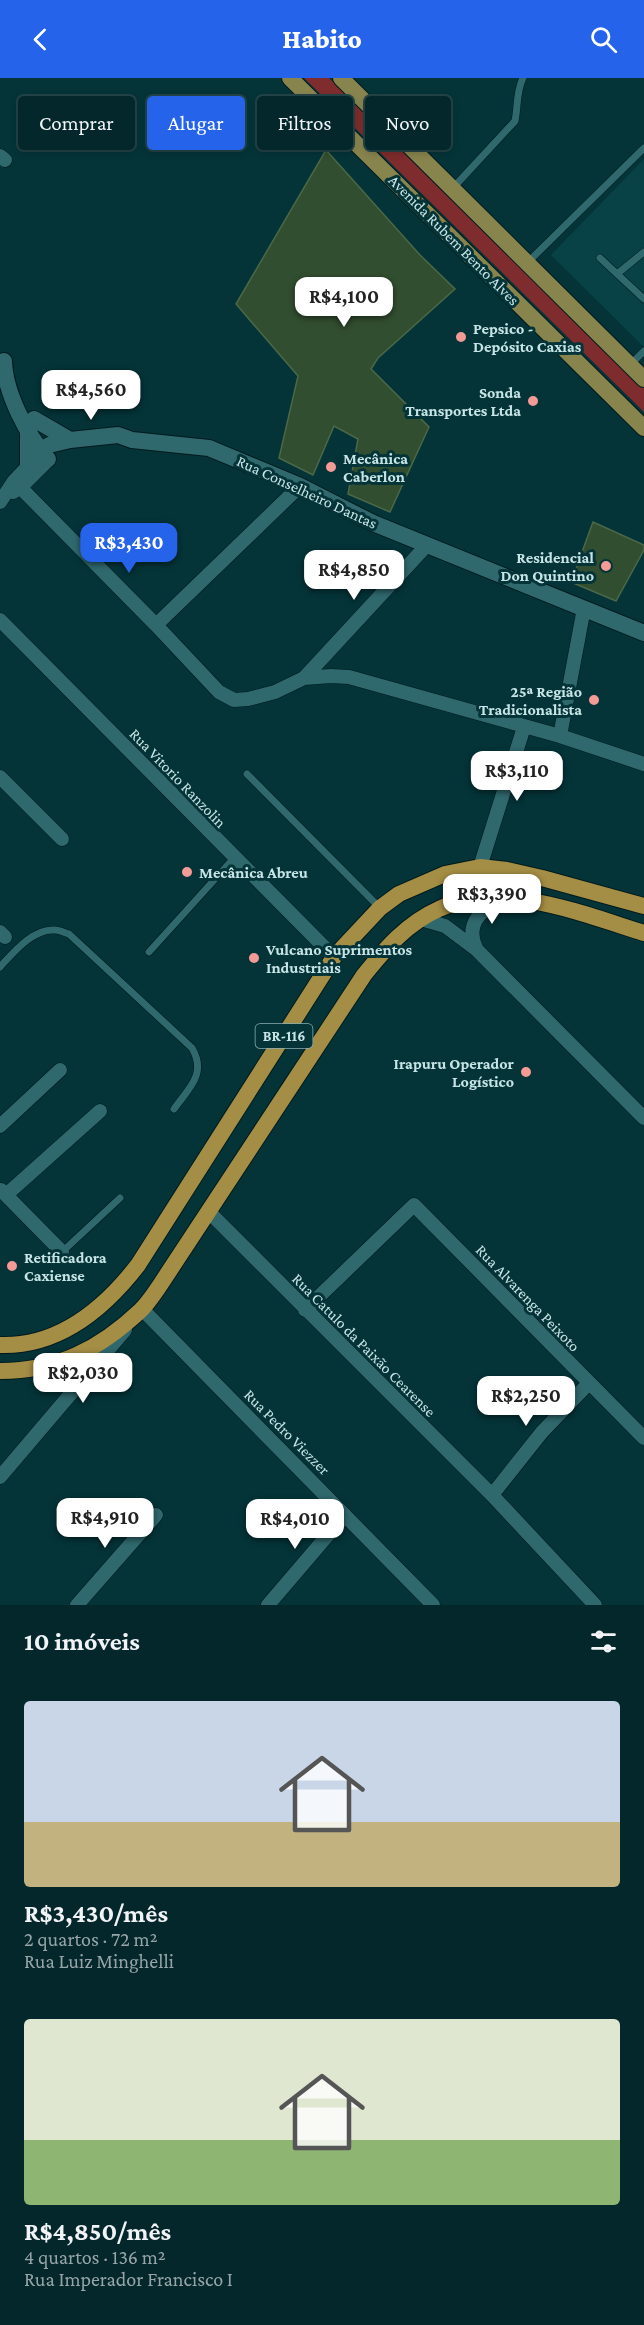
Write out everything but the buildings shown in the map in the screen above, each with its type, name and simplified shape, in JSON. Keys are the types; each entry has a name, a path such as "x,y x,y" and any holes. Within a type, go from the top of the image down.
{"highway":[{"name":"BR-116","path":"0,1345 15,1346 43,1340 93,1313 119,1290 138,1265 334,957 380,908 399,894 445,874 480,867 542,878 644,906"},
{"name":"BR-116","path":"0,1371 49,1366 76,1357 105,1340 142,1309 209,1212 364,975 403,932 421,919 438,909 455,903 498,898 535,902 644,933"}],"main road":[{"name":"Avenida Rubem Bento Alves","path":"290,78 644,428"},
{"path":"341,78 644,380"}],"street":[{"path":"1,359 4,378 49,453"},
{"path":"31,425 70,440"},
{"path":"28,466 31,425"},
{"name":"Rua Conselheiro Dantas","path":"49,453 70,440 118,435 132,440 209,448 300,486 374,523 644,633"},
{"name":"Rua Conselheiro Dantas","path":"49,453 120,444 132,440"},
{"path":"17,484 28,466 49,453"},
{"path":"3,499 49,453"},
{"path":"17,484 219,692 234,700 274,692 304,678 427,545"},
{"path":"156,625 300,486"},
{"path":"560,736 584,608"},
{"name":"Rua Vitorio Ranzolin","path":"0,620 334,957"},
{"path":"304,678 349,677 560,736 644,764"},
{"path":"480,867 524,727"},
{"path":"0,777 62,839"},
{"path":"477,950 471,936 472,925 498,898"},
{"path":"421,919 445,926 477,950 644,1118"},
{"path":"0,1126 60,1070"},
{"path":"62,1252 3,1192 100,1111"},
{"name":"Rua Alvarenga Peixoto","path":"305,1310 414,1205 644,1438"},
{"name":"Rua Catulo da Paixão Cearense","path":"209,1212 492,1495 595,1605"},
{"path":"0,1477 142,1309"},
{"name":"Rua Pedro Viezzer","path":"142,1309 433,1605"},
{"path":"492,1495 542,1432 588,1383"},
{"path":"77,1605 156,1515"},
{"path":"268,1605 345,1515"}],"lane":[{"path":"452,189 515,122 518,88 523,78"},
{"path":"527,263 644,148"},
{"path":"617,274 644,252"},
{"path":"600,258 644,299"},
{"path":"629,365 644,351"},
{"path":"247,774 380,908"},
{"path":"150,952 234,858"},
{"path":"0,967 16,949 38,934 54,929 69,934 192,1048 199,1059 195,1080 174,1109"},
{"path":"3,935 16,949"},
{"path":"62,1252 120,1198"}],"shaded area":[{"path":"304,78 329,78 347,96 322,96"},
{"path":"353,102 365,113 365,138 353,126"},
{"path":"377,150 402,150 644,387 644,412"},
{"path":"644,159 644,347 551,255"}],"place":[{"name":"Pepsico - Depósito Caxias","path":"461,337"},
{"name":"Sonda Transportes Ltda","path":"533,401"},
{"name":"Mecânica Caberlon","path":"331,467"},
{"name":"Residencial Don Quintino","path":"606,566"},
{"name":"25ª Região Tradicionalista","path":"594,700"},
{"name":"Mecânica Abreu","path":"187,872"},
{"name":"Vulcano Suprimentos Industriais","path":"254,958"},
{"name":"Irapuru Operador Logístico","path":"526,1072"},
{"name":"Retificadora Caxiense","path":"12,1266"}]}
